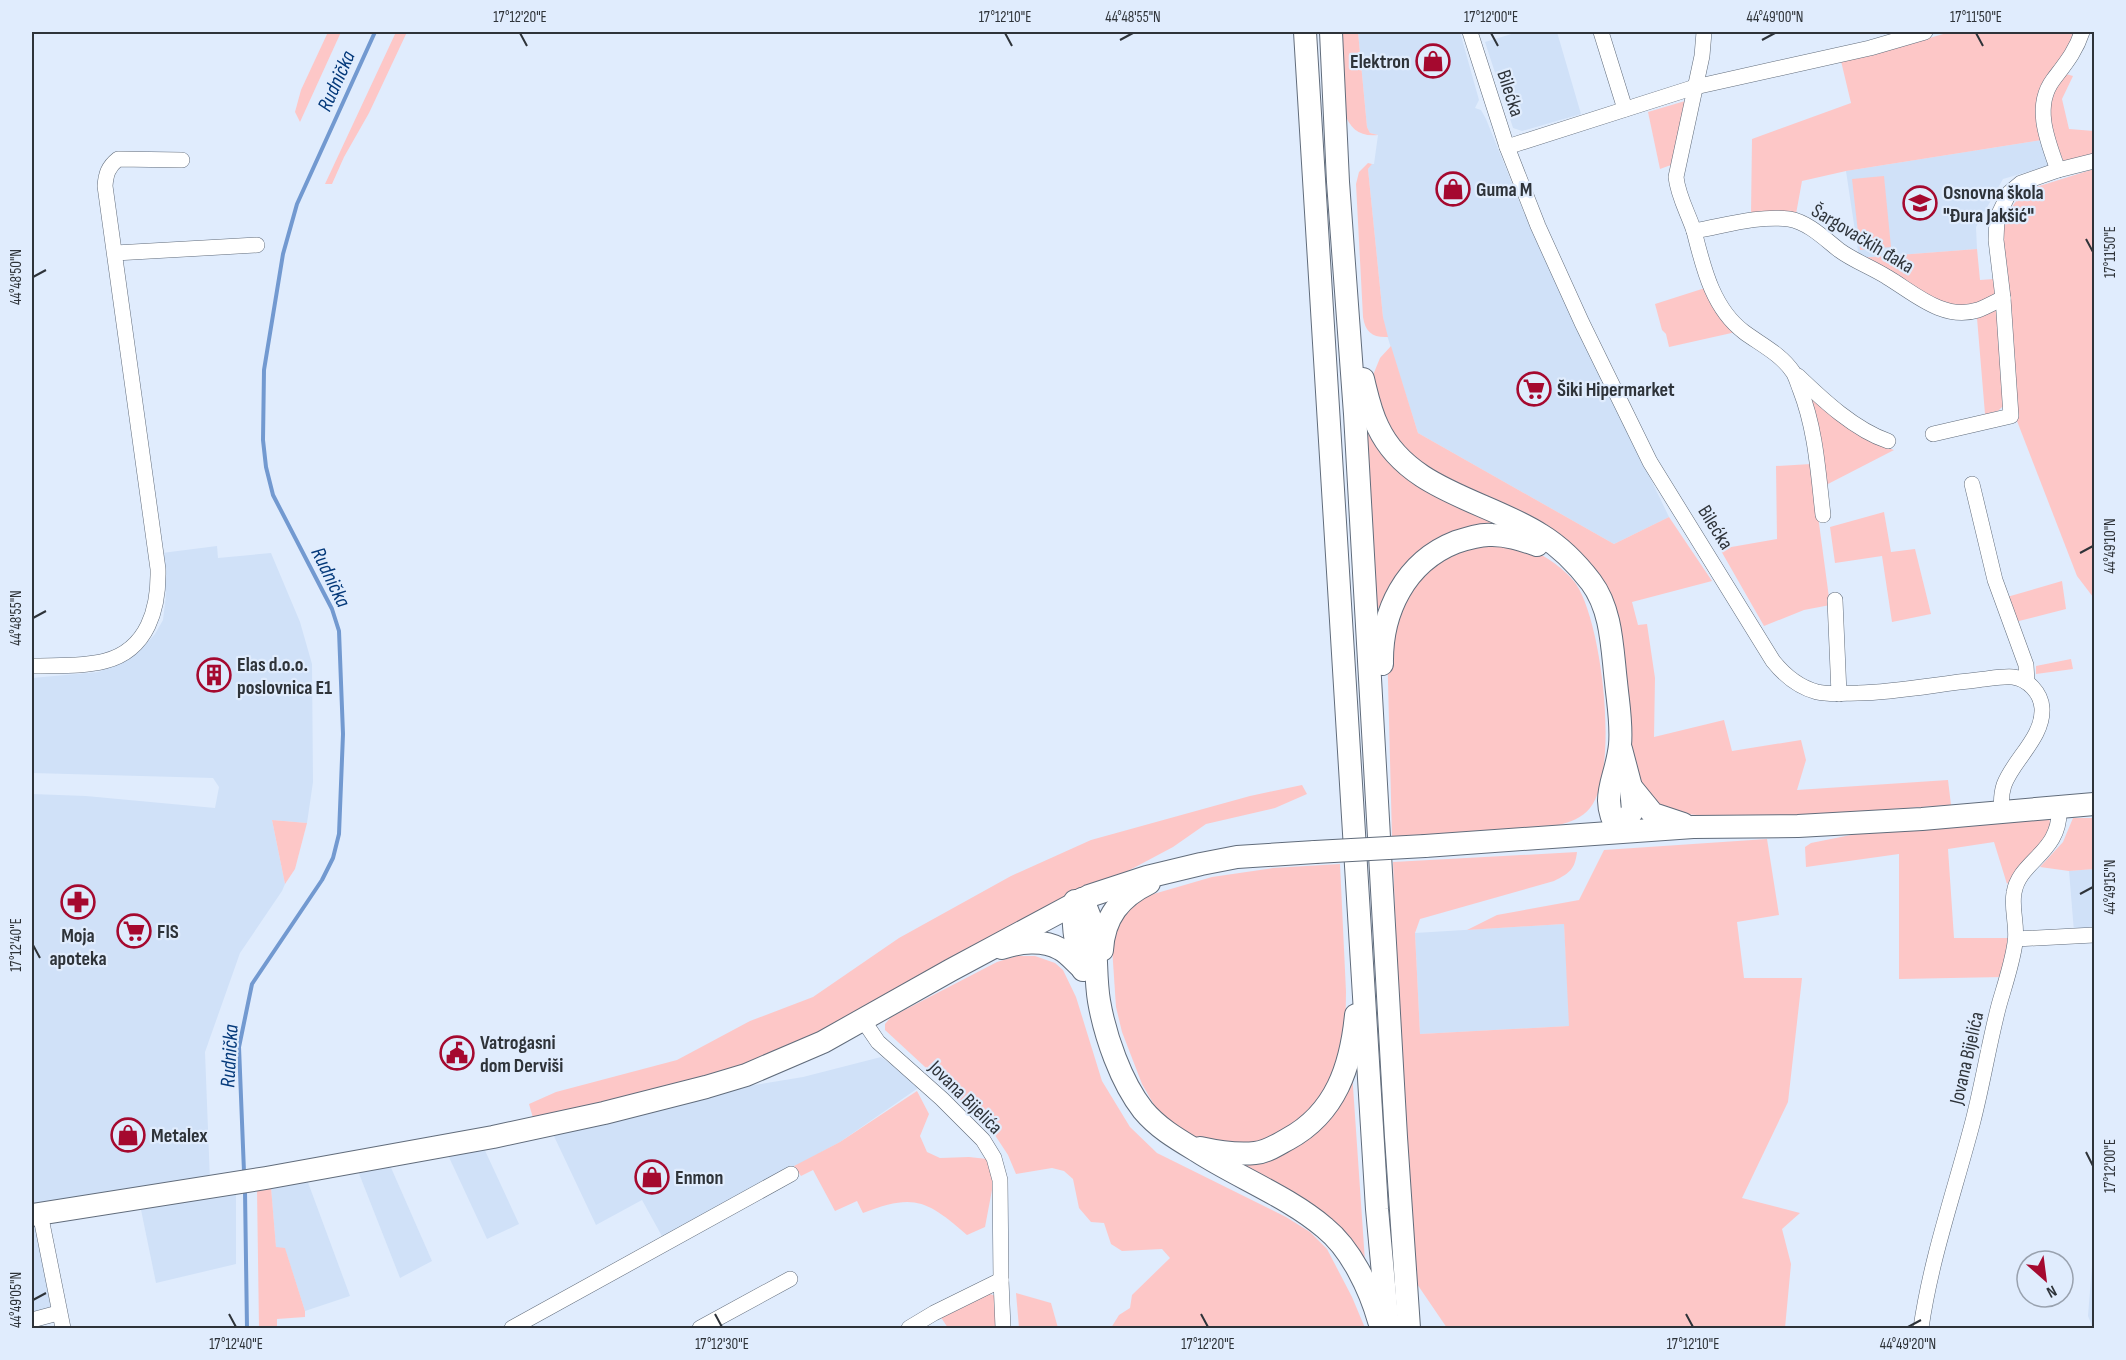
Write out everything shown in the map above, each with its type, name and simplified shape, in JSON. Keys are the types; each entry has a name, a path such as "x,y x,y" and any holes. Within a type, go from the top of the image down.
{"main road":[{"path":"1305,32 1377,1209 1388,1329"},
{"path":"1331,32 1409,1329"},
{"path":"1348,343 1363,378 1368,403 1378,428 1405,462 1450,492 1542,535 1591,582 1601,601 1612,641 1620,718 1621,788 1633,810 1619,832"},
{"path":"1378,814 1386,795 1382,642 1389,611 1407,578 1425,559 1438,550 1470,537 1490,534 1510,536 1537,544 1578,568"},
{"path":"1621,788 1653,814 1693,827"},
{"path":"1560,837 1592,820 1621,788"},
{"path":"36,1214 266,1178 504,1135 604,1113 746,1075 823,1042 1079,900 1180,868 1237,857 1693,827 1808,825 1922,819 2094,804"},
{"path":"1099,995 1104,977 1102,952 1105,926 1118,906 1139,888 1180,868"},
{"path":"1079,900 1073,917 1082,968"},
{"path":"1079,900 1093,925 1099,995 1116,1059 1128,1086 1143,1110 1176,1140 1294,1206 1326,1228 1354,1265 1371,1297 1381,1329"},
{"path":"1188,1146 1234,1153 1256,1153 1270,1150 1302,1132 1324,1110 1340,1083 1350,1057 1357,998 1358,903"},
{"path":"951,970 1013,945 1042,943 1060,949 1082,968 1099,995"}],"street":[{"name":"Bilećka","path":"1470,32 1507,147 1556,266 1650,462 1755,635 1785,676 1808,689 1820,693 1839,694 1894,692 1945,683 2006,677 2027,682"},
{"path":"1601,32 1625,109"},
{"path":"1704,32 1702,56 1676,177 1679,194 1694,231 1705,276 1738,327 1773,352 1829,405 1871,433 1888,441"},
{"path":"1507,147 1695,87 1870,48 1925,32"},
{"path":"2058,170 2045,132 2043,103 2052,82 2067,63 2082,32"},
{"path":"32,666 104,662 125,652 150,625 158,596 158,569 105,186 106,174 118,159 182,160"},
{"path":"1933,434 2011,416 2003,298 1996,240 1997,218 2010,194 2021,183 2058,170 2094,162"},
{"name":"Šargovačkih đaka","path":"1694,231 1754,221 1790,219 1806,226 1858,263 1886,276 1931,305 1943,310 1969,312 2003,298"},
{"path":"115,253 257,245"},
{"path":"1793,372 1807,406 1814,434 1823,515"},
{"path":"1972,484 1995,580 2026,665 2027,682 2035,689 2041,702 2042,714 2034,736 2011,769 2003,787 2002,812"},
{"path":"1835,600 1839,694"},
{"name":"Jovana Bijelića","path":"1921,1329 1926,1293 1973,1119 2016,939 2014,893 2024,873 2045,850 2056,831 2060,820 2059,807"},
{"path":"2016,939 2094,935"},
{"name":"Jovana Bijelića","path":"863,1020 883,1046 942,1099 990,1148 999,1170 1000,1180 1000,1280 1003,1329"},
{"path":"512,1329 791,1174"},
{"path":"36,1214 63,1329"},
{"path":"700,1329 790,1279"},
{"path":"909,1329 934,1313 1000,1280"},
{"path":"32,1320 58,1313"}],"shaded area":[{"path":"328,32 341,32 300,122 295,112 301,90"},
{"path":"396,32 407,32 332,184 325,184"},
{"path":"1341,32 1358,32 1367,127 1370,133 1378,135 1366,135 1356,131 1344,112"},
{"path":"1358,32 1460,32 1479,100 1475,108 1481,110 1486,119 1531,230 1669,517 1614,544 1418,433 1383,317 1368,169 1374,164 1378,135 1370,133 1367,127"},
{"path":"1518,32 1557,32 1581,114 1522,131 1513,128 1485,42"},
{"path":"1950,32 2075,32 2063,59 2044,85 2042,140 1846,171 1802,181 1796,214 1751,214 1752,139 1851,103 1841,61"},
{"path":"2066,74 2073,76 2062,99 2069,129 2094,131 2094,154 2064,163 2051,127 2049,108 2057,87"},
{"path":"1685,101 1671,165 1660,169 1648,112"},
{"name":"Osnovna škola \"Đura Jakšić\"","path":"2042,140 2050,164 2003,179 1976,227 1977,249 1859,258 1846,171"},
{"path":"1368,163 1372,164 1368,169 1383,317 1388,337 1371,333 1363,317 1356,184 1359,172"},
{"path":"2094,169 2093,597 2077,576 2017,421 2003,236 2008,214 2021,196 2033,188"},
{"path":"1884,176 1891,247 1860,250 1852,179"},
{"path":"1977,249 1980,280 1994,279 1996,295 1978,304 1957,307 1929,298 1899,275 1859,258"},
{"path":"1705,288 1736,332 1669,347 1655,304"},
{"path":"1997,309 2004,405 1998,411 1985,414 1977,318"},
{"path":"1391,346 1418,433 1614,544 1669,517 1712,581 1632,602 1638,625 1647,624 1655,678 1654,737 1724,720 1732,751 1801,740 1806,760 1797,790 1948,780 1951,805 1736,818 1671,813 1639,792 1603,590 1398,450 1371,380 1380,358"},
{"path":"1807,392 1860,433 1894,450 1826,485"},
{"path":"1362,409 1378,439 1517,530 1463,534 1376,610"},
{"path":"1811,464 1830,605 1804,610 1764,626 1720,549 1777,539 1776,466"},
{"path":"1884,512 1891,552 1915,549 1931,614 1892,622 1882,556 1835,563 1830,527"},
{"path":"1492,541 1525,547 1548,559 1572,579 1585,603 1600,662 1604,696 1606,731 1604,763 1599,789 1587,811 1576,819 1559,825 1392,837 1387,643 1393,614 1435,560"},
{"path":"217,546 218,558 271,553 300,622 312,664 313,782 307,823 272,820 285,884 240,953 205,1052 210,1181 32,1210 32,794 86,796 215,808 219,787 213,778 32,773 32,678 99,672 133,654 155,634 163,620 166,595 162,553"},
{"path":"2062,581 2066,609 2015,622 2007,597"},
{"path":"2071,659 2073,669 2036,674 2036,666"},
{"path":"1302,785 1307,794 1275,808 1206,824 1173,847 827,1031 702,1080 533,1118 529,1104 556,1092 677,1060 750,1021 813,997 899,938 1011,876 1091,840 1250,796"},
{"path":"2049,817 2051,829 2047,837 2007,884 1994,842 1948,849 1954,938 2008,938 2003,977 1899,979 1899,854 1806,867 1805,847 1811,843 1886,828"},
{"path":"2073,818 2094,818 2094,869 2069,871 2040,867 2063,842"},
{"path":"272,820 307,823 295,869 285,884"},
{"path":"1767,839 1779,915 1737,922 1744,978 1802,978 1788,1102 1742,1198 1800,1213 1782,1229 1791,1264 1785,1328 1447,1328 1415,1281 1401,1056 1393,862 1577,852 1571,870 1554,881 1420,919 1415,933 1420,1034 1569,1026 1564,924 1467,930 1497,915 1579,900 1604,850"},
{"path":"1340,864 1346,992 1345,1053 1310,1116 1256,1144 1211,1143 1179,1133 1157,1110 1142,1084 1122,1032 1116,1007 1111,932 1137,899 1157,893 1212,877 1273,868"},
{"path":"2094,869 2094,930 2074,932 2069,871"},
{"path":"1564,924 1570,1026 1420,1034 1415,933"},
{"path":"1017,956 1035,956 1055,963 1063,970 1076,997 1102,1081 1130,1127 1157,1153 1286,1217 1310,1232 1327,1249 1365,1328 1111,1328 1119,1315 1130,1308 1132,1295 1170,1258 1162,1249 1122,1251 1111,1244 1104,1223 1091,1222 1079,1208 1073,1179 1064,1171 1052,1168 1016,1174 1008,1155 989,1126 885,1030 885,1024 891,1017 997,962"},
{"path":"881,1057 921,1086 840,1142 663,1238 642,1200 596,1225 552,1132 748,1086 803,1077"},
{"path":"1352,1072 1366,1276 1235,1160 1255,1159"},
{"path":"917,1091 929,1114 920,1136 927,1152 940,1158 987,1159 995,1174 985,1227 967,1235 941,1214 919,1203 895,1203 863,1213 857,1201 835,1211 813,1170 801,1176 794,1166 840,1142"},
{"path":"482,1144 519,1224 487,1239 447,1153"},
{"path":"389,1163 432,1261 400,1278 358,1171"},
{"path":"306,1177 350,1296 305,1311 285,1249 276,1248 271,1187"},
{"path":"271,1187 276,1247 285,1248 305,1317 277,1319 277,1328 259,1328 257,1189"},
{"path":"236,1192 236,1264 156,1283 140,1205"},
{"path":"35,1222 51,1307 32,1315 32,1223"},
{"path":"2094,1240 2094,1328 2093,1328 2088,1316"},
{"path":"987,1293 996,1296 996,1328 948,1328 940,1316"},
{"path":"1016,1293 1051,1303 1058,1328 1019,1328"}],"waterway":[{"name":"Rudnička","path":"244,1172 239,1047 252,984 322,880 333,858 339,834 343,734 339,631 332,609 273,495 266,467 263,440 264,370 283,254 297,204 375,32"},
{"name":"Rudnička","path":"245,1191 247,1328"}],"place":[{"name":"Elektron","path":"1433,61"},
{"name":"Guma M","path":"1453,189"},
{"name":"Osnovna škola \"Đura Jakšić\"","path":"1920,203"},
{"name":"Šiki Hipermarket","path":"1534,389"},
{"name":"Elas d.o.o. poslovnica E1","path":"214,675"},
{"name":"Moja apoteka","path":"78,902"},
{"name":"FIS","path":"134,931"},
{"name":"Vatrogasni dom Derviši","path":"457,1053"},
{"name":"Metalex","path":"128,1135"},
{"name":"Enmon","path":"652,1177"}]}
